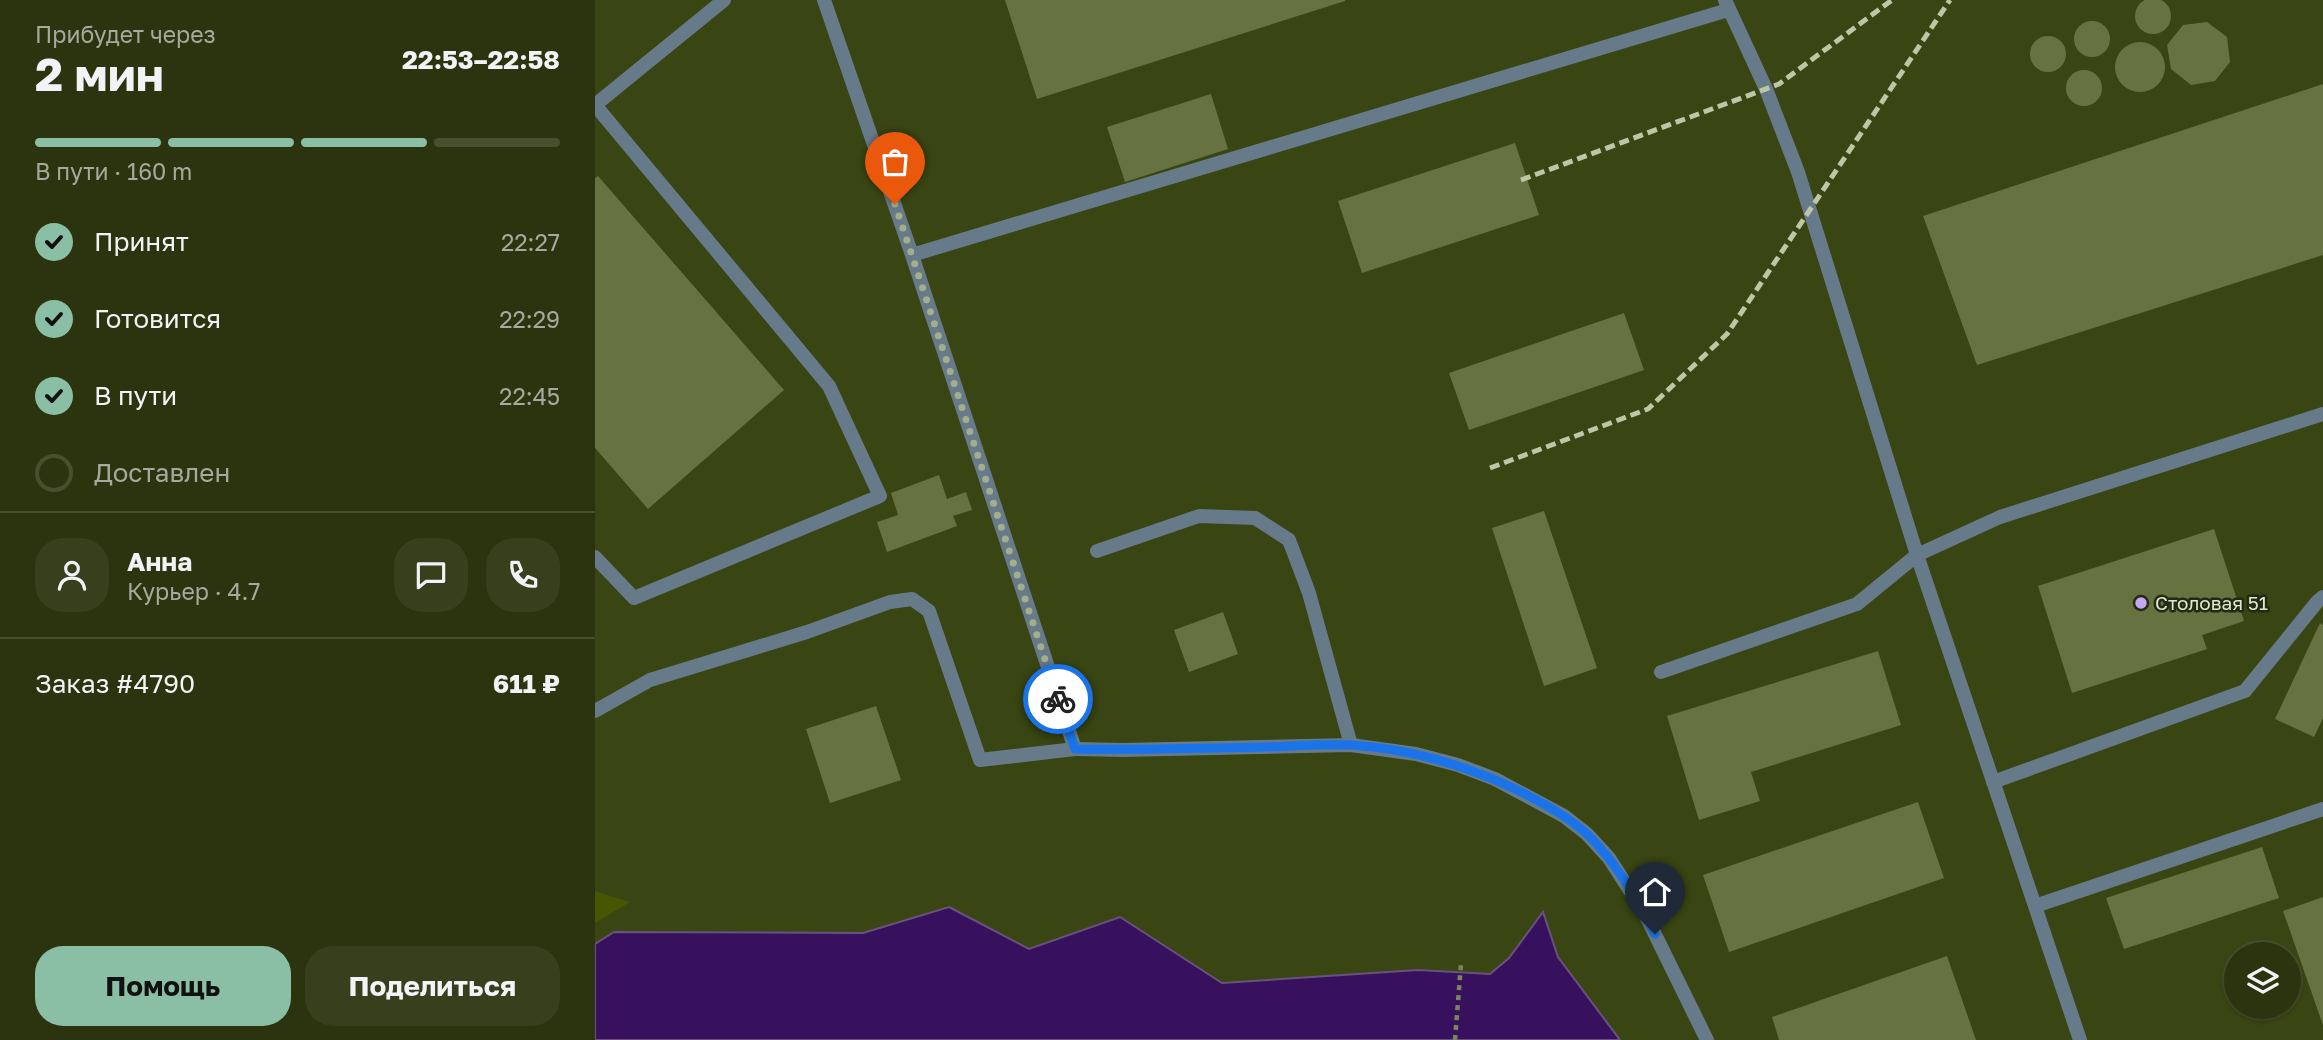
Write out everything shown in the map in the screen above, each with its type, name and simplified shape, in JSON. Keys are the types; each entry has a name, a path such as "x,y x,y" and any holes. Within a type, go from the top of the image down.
{"street":[{"path":"595,558 634,598 880,496 829,386 595,105 724,0"},
{"path":"824,0 912,255 1075,749"},
{"path":"912,255 1727,5 1766,89 1798,172 1917,555 2080,1040"},
{"path":"1661,672 1857,604 1917,555 2000,517 2323,414"},
{"path":"1097,551 1199,516 1255,517 1289,540 1309,593 1351,745"},
{"path":"1993,782 2245,691 2323,597"},
{"path":"595,711 650,680 807,632 890,601 912,598 929,611 980,760 1075,749 1351,745 1416,754 1458,765 1532,797 1579,828 1609,858 1628,884 1707,1040"},
{"path":"2035,906 2323,809"}],"path":[{"path":"1455,1040 1461,964"}],"green space":[{"path":"595,891 630,902 595,923"}],"shaded area":[{"path":"949,907 1029,949 1120,917 1222,983 1418,970 1490,974 1509,958 1543,912 1558,957 1620,1040 595,1040 595,944 614,932 863,933"}],"building":[{"path":"2146,-1 2160,-1 2170,9 2170,23 2160,33 2146,33 2136,23 2136,9"},
{"path":"1005,0 1345,0 1345,1 1037,99"},
{"path":"2092,21 2105,26 2110,39 2105,52 2092,57 2079,52 2074,39 2079,26"},
{"path":"2207,22 2227,37 2230,62 2215,81 2191,85 2171,69 2167,45 2183,25"},
{"path":"2048,36 2061,41 2066,54 2061,67 2048,72 2035,67 2030,54 2035,41"},
{"path":"2140,42 2158,49 2165,67 2158,85 2140,92 2122,85 2115,67 2122,49"},
{"path":"2084,70 2097,75 2102,88 2097,101 2084,106 2071,101 2066,88 2071,75"},
{"path":"2323,84 2323,255 1977,365 1923,216"},
{"path":"1211,94 1228,149 1125,182 1107,127"},
{"path":"1515,143 1539,215 1362,273 1338,201"},
{"path":"598,176 784,390 648,509 595,448 595,178"},
{"path":"1624,313 1644,370 1469,430 1449,373"},
{"path":"939,475 947,499 966,492 972,510 953,516 957,526 887,552 877,522 898,515 891,493"},
{"path":"1544,511 1597,668 1544,686 1492,528"},
{"name":"Столовая 51","path":"2214,529 2244,621 2202,635 2207,649 2072,693 2038,586"},
{"path":"1223,612 1238,654 1189,672 1174,630"},
{"path":"2320,623 2323,625 2323,718 2314,737 2275,719"},
{"path":"1878,651 1901,725 1751,772 1760,801 1699,820 1667,716"},
{"path":"876,706 901,780 830,803 806,729"},
{"path":"1918,802 1944,878 1729,952 1703,875"},
{"path":"2262,847 2279,898 2124,949 2106,898"},
{"path":"2323,897 2323,1025 2301,962 2301,942 2294,942 2283,911"},
{"path":"1947,956 1976,1040 1779,1040 1772,1017"}],"railway":[{"path":"1521,180 1779,84 1892,0"},
{"path":"1490,468 1648,409 1727,334 1950,0"}],"way so far":[{"path":"895,204 1058,699"}],"place":[{"name":"Столовая 51","path":"2141,603"}],"route":[{"path":"1058,699 1075,749 1351,745 1416,754 1458,765 1495,779 1564,816 1587,834 1628,884 1655,934"}]}
